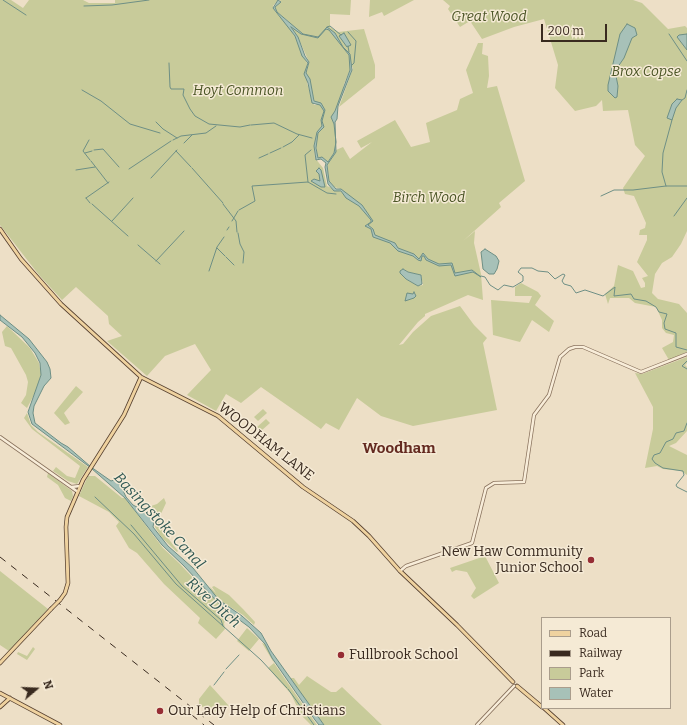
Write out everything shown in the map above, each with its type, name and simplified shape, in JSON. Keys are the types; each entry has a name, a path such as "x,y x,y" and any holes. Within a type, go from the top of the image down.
{"main road":[{"name":"WOODHAM LANE","path":"0,229 21,259 61,304 141,377 218,416 303,486 353,521 369,536 400,571 457,625 515,685 541,705"},
{"path":"0,663 60,600 68,584 66,522 80,486 124,415 141,377"},
{"path":"0,693 60,725"},
{"path":"0,707 10,698"},
{"name":"WOODHAM LANE","path":"545,709 564,725"}],"street":[{"path":"400,571 406,566 472,543 486,488 494,483 524,482 534,415 549,395 560,357 569,349 583,347 641,372 687,354"},
{"path":"0,437 78,492"},
{"path":"71,487 80,486"},
{"path":"477,725 515,685"}],"green space":[{"path":"0,0 11,0 23,8 29,0 83,0 89,3 115,3 115,0 278,0 273,6 277,12 275,7 281,2 280,0 351,0 350,15 330,14 330,27 338,32 364,29 375,65 375,78 339,107 353,68 351,64 342,95 332,119 336,142 335,151 329,161 336,150 343,147 350,159 372,142 361,148 357,141 395,120 411,147 430,142 426,123 457,110 460,99 473,93 466,70 478,43 483,43 482,54 488,56 489,76 487,88 497,86 525,181 499,203 501,207 463,241 475,231 474,243 481,274 483,300 468,295 425,314 425,316 418,322 399,345 403,344 413,332 431,316 460,306 474,325 487,338 483,343 497,410 413,426 381,416 357,398 339,430 326,423 321,429 261,387 241,403 226,394 216,411 187,395 211,370 195,344 165,356 147,376 107,341 122,336 109,324 108,316 76,287 62,300 39,275 0,225","holes":["277,12 289,22 309,62 307,71 307,63 296,38 289,26","307,75 315,103 317,105 314,105 307,83","316,139 317,156 318,158 322,157 327,162 329,181 334,187 341,189 344,193 327,186 323,168 315,158 314,146","403,269 408,272 421,275 423,285 418,286 406,279"]},
{"name":"Great Wood","path":"370,0 414,0 384,16 382,12 369,17"},
{"name":"Brox Copse","path":"443,0 633,0 642,3 668,29 685,26 687,28 687,231 681,244 672,257 662,263 655,274 652,293 658,299 679,304 687,313 687,352 669,360 662,348 673,342 674,335 666,333 662,328 662,320 656,307 635,303 629,298 610,298 608,304 605,294 614,286 618,265 633,271 641,288 645,287 645,283 642,278 648,276 637,262 647,240 647,235 639,235 640,230 645,228 646,223 634,196 625,194 623,188 645,156 635,145 628,110 603,111 602,100 596,106 575,111 555,88 558,65 544,19 514,27 482,39 470,21 460,27 448,9 450,6"},
{"path":"521,283 538,292 541,296 535,305 554,321 549,332 532,320 520,342 493,335 491,300 529,303 532,296 515,296 515,287"},
{"path":"7,326 30,348 39,363 41,374 36,391 27,408 21,403 26,395 28,382 26,375 11,348 5,346 2,332"},
{"path":"687,357 687,363 685,365 687,367 687,431 676,443 669,446 687,455 687,475 681,471 663,469 657,466 645,468 653,429 653,407 635,373 642,374"},
{"path":"76,386 83,392 64,413 70,423 65,425 54,413"},
{"path":"263,409 267,413 258,421 254,417"},
{"path":"27,413 31,425 38,432 88,467 77,484 68,481 53,471 56,467 67,476 75,478 80,466 32,429 24,418"},
{"path":"266,419 270,423 261,431 257,427"},
{"path":"48,473 72,491 73,496 71,501 65,498 58,485 47,477"},
{"path":"88,476 95,476 122,498 125,498 163,548 206,592 212,595 222,608 230,615 224,623 225,629 216,639 198,623 200,618 164,584 137,553 129,548 116,526 119,522 109,512 79,496"},
{"path":"164,498 166,503 160,516 159,524 178,551 177,552 162,538 155,527 155,520 147,511 148,507 157,504"},
{"path":"485,556 499,583 474,599 471,596 476,588 467,572 456,570 452,572 450,568"},
{"path":"0,571 48,609 9,651 0,645"},
{"path":"214,586 229,595 255,622 254,625 243,615 219,600 212,593 210,587 216,593 212,587"},
{"path":"247,628 259,639 249,651 237,641"},
{"path":"262,643 265,644 270,652 274,663"},
{"path":"33,647 35,649 27,660 17,654 18,652 27,656"},
{"path":"274,663 317,725 311,725 301,715 291,694 268,668"},
{"path":"307,676 331,692 336,692 342,687 382,725 324,725 318,718 322,714 316,709 313,711 290,678 294,678 299,685"},
{"path":"210,685 229,706 222,711 209,712 199,704 199,699"}],"water":[{"path":"278,0 281,2 275,7 277,12 303,34 318,37 327,27 335,33 343,47 350,54 352,70 338,106 337,119 335,122 336,138 334,124 331,117 335,111 350,70 349,55 329,30 326,29 318,38 301,34 291,27 298,37 305,56 309,62 306,73 310,79 314,101 321,103 325,110 322,121 324,127 318,133 316,148 318,158 322,157 328,162 334,153 336,144 336,152 327,165 329,181 336,189 341,189 362,205 373,221 368,225 373,229 375,235 395,243 398,248 414,254 419,259 423,253 428,259 439,264 452,263 455,273 472,270 481,277 473,272 455,276 451,265 439,266 426,260 424,256 422,256 421,261 418,260 413,256 398,251 390,243 373,237 371,229 365,226 371,222 371,220 359,206 346,198 341,191 334,191 328,184 325,167 326,163 321,159 316,160 314,146 317,132 322,126 321,120 324,111 320,105 312,103 308,83 304,74 308,63 302,56 295,36 273,8"},
{"path":"627,24 635,28 637,35 632,38 624,58 615,71 618,86 617,97 615,98 608,91 608,85 620,34"},
{"path":"344,33 351,45 347,47 339,36"},
{"path":"687,34 687,50 677,37 679,35"},
{"path":"677,99 682,100 676,108 672,120 667,118 672,104"},
{"path":"319,168 321,170 325,187 321,187 311,181 314,179 320,181 319,174 316,171"},
{"path":"485,249 496,256 499,261 494,274 489,274 483,269 481,252"},
{"path":"403,269 408,272 421,275 422,284 418,286 406,279 400,273"},
{"path":"414,292 416,296 414,298 405,301 407,293 413,294"},
{"path":"0,315 29,339 47,362 50,369 51,378 44,386 34,406 33,413 35,423 68,447 91,467 111,481 114,480 120,484 126,497 133,505 148,513 154,521 153,527 168,546 193,568 219,600 242,616 261,633 271,651 324,725 319,725 315,720 272,658 265,644 249,627 222,607 184,566 162,545 125,498 91,468 32,424 28,412 41,375 40,363 35,353 22,337 0,320"}],"waterway":[{"path":"3,0 26,15"},
{"path":"84,6 112,5 149,0"},
{"path":"327,27 330,26 341,35"},
{"path":"348,32 356,41 354,63 352,65"},
{"path":"669,34 687,61"},
{"path":"348,46 349,52"},
{"path":"169,63 170,87 171,89 184,89 183,95 195,116 209,124 240,127 250,125"},
{"path":"82,90 101,101 130,124 160,133"},
{"path":"682,100 685,98 687,90"},
{"path":"666,186 662,172 663,153 672,120"},
{"path":"156,122 163,129 177,138"},
{"path":"251,125 274,123 297,134 312,138"},
{"path":"173,140 181,136 206,133 216,126"},
{"path":"184,143 192,135"},
{"path":"283,147 292,142 299,135"},
{"path":"89,140 83,151 90,160"},
{"path":"129,169 171,141"},
{"path":"270,153 281,148"},
{"path":"94,150 103,149 119,167"},
{"path":"151,178 177,150"},
{"path":"308,182 305,155 311,150"},
{"path":"85,153 92,151"},
{"path":"176,151 191,167"},
{"path":"259,158 268,154"},
{"path":"91,161 108,183"},
{"path":"76,170 95,167"},
{"path":"192,168 223,203"},
{"path":"86,198 109,182"},
{"path":"239,210 255,201 252,186 308,182 327,193 336,194"},
{"path":"601,196 614,190 687,186"},
{"path":"86,198 90,203"},
{"path":"112,221 133,198"},
{"path":"674,216 687,198"},
{"path":"92,204 128,236"},
{"path":"223,204 236,221 237,232"},
{"path":"232,221 238,211"},
{"path":"156,261 184,231"},
{"path":"238,233 240,244 244,252 243,263"},
{"path":"209,271 217,247 224,237"},
{"path":"138,245 160,264"},
{"path":"217,248 225,256"},
{"path":"226,257 234,265"},
{"path":"481,276 485,277 490,285 498,290 504,285 513,287 523,281 523,276 518,272 521,268 532,268 538,271 548,272 555,279 563,274 565,275 562,281 564,284 571,286 576,293 585,290 603,296 615,287 614,296 631,294 634,299 646,301 656,307 659,312 667,314 664,323 665,329 676,333 676,347 687,350"},
{"path":"687,361 682,366 687,369"},
{"path":"687,423 684,431 676,433 673,439 666,442 660,453 654,455 652,459 663,468 683,471 684,475 676,485 687,492"},
{"name":"Rive Ditch","path":"95,497 134,534 176,584 261,660 287,688"},
{"name":"Rive Ditch","path":"131,525 182,586 221,620 223,626"},
{"path":"226,669 239,655"},
{"path":"214,685 224,672"},
{"name":"Rive Ditch","path":"288,689 314,725"}],"railway":[{"path":"0,557 214,725"},
{"path":"181,706 204,725"}],"place":[{"name":"New Haw Community Junior School","path":"591,560"},
{"name":"Fullbrook School","path":"341,655"},
{"name":"Our Lady Help of Christians","path":"160,711"}],"district":[{"name":"Woodham","path":"399,449"}],"park label":[{"name":"Hoyt Common","path":"238,91"},
{"name":"Birch Wood","path":"429,198"}],"water label":[{"name":"Basingstoke Canal","path":"159,521"}]}
